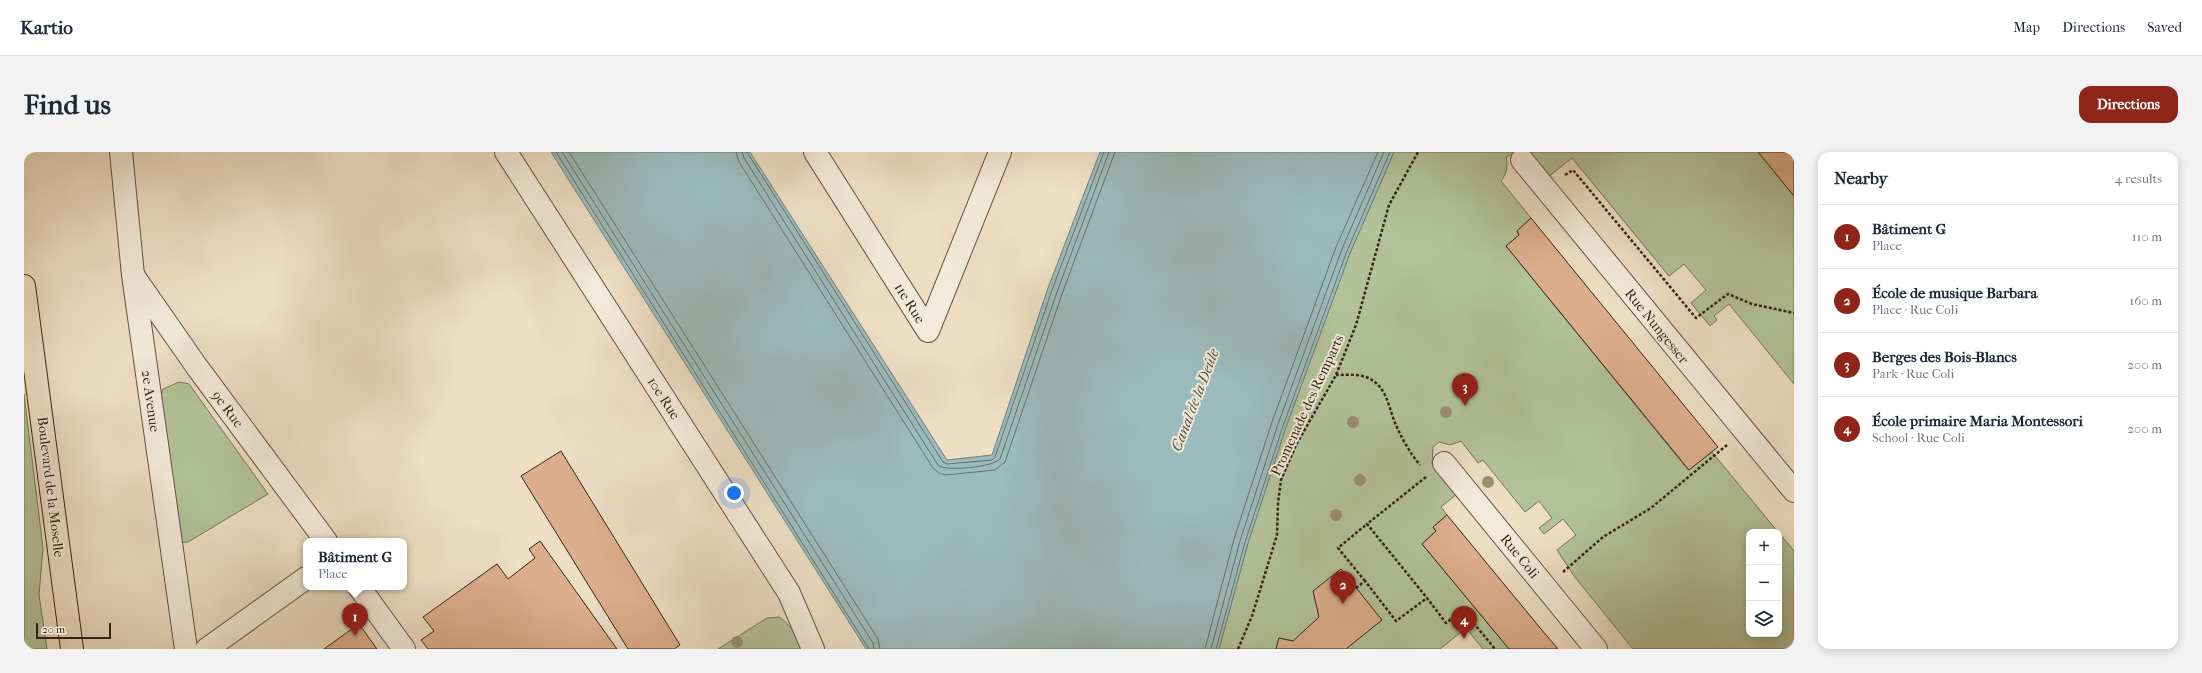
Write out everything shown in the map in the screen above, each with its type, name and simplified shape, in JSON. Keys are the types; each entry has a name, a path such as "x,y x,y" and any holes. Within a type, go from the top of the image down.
{"main road":[{"name":"Boulevard de la Moselle","path":"25,294 72,649"}],"street":[{"name":"2e Avenue","path":"120,152 133,275 186,649"},
{"name":"10e Rue","path":"506,152 789,594 813,649"},
{"name":"11e Rue","path":"815,152 928,331 1000,152"},
{"name":"Rue Nungesser","path":"1522,160 1794,491"},
{"name":"9e Rue","path":"133,275 197,368 324,538"},
{"name":"Rue Coli","path":"1444,463 1596,649"},
{"path":"208,649 303,580"},
{"path":"362,590 404,649"}],"path":[{"name":"Promenade des Remparts","path":"1238,649 1252,616 1277,535 1278,503 1281,480 1296,445 1336,375 1356,325 1389,205 1418,152"},
{"path":"1563,177 1573,170 1696,318 1728,294 1752,304 1794,313"},
{"path":"1336,375 1360,375 1372,380 1379,387 1384,394 1396,425 1406,444 1428,475 1338,548 1396,621 1426,598"},
{"path":"1545,587 1603,537 1650,508 1744,431"},
{"path":"1367,524 1446,623 1463,610 1495,649"},
{"path":"1356,588 1365,581"}],"green space":[{"path":"1394,152 1758,152 1794,196 1794,384 1729,304 1714,316 1717,320 1710,326 1691,303 1706,290 1684,264 1669,276 1572,158 1548,177 1514,153 1506,157 1507,164 1505,175 1501,181 1531,218 1517,231 1519,235 1506,246 1688,470 1712,452 1776,529 1746,529 1746,637 1782,637 1782,537 1794,551 1794,649 1633,649 1574,576 1557,550 1576,535 1563,519 1544,534 1539,528 1552,518 1539,501 1525,512 1483,460 1478,463 1461,441 1450,445 1439,442 1433,447 1432,464 1457,494 1441,507 1447,515 1433,527 1436,531 1422,544 1509,649 1483,649 1466,628 1440,649 1219,649 1248,543 1286,427 1350,253"},
{"path":"179,382 189,384 268,494 188,542 175,543 161,396 163,389"},
{"path":"24,394 43,548 39,595 47,649 24,649"},
{"path":"779,617 793,631 798,639 801,649 718,649 767,618"}],"water":[{"name":"Canal de la Deûle","path":"551,152 750,152 947,460 992,455 1048,288 1100,152 1394,152 1350,253 1286,427 1248,543 1219,649 866,649"}],"building":[{"path":"1758,152 1794,152 1794,196"},
{"path":"1531,218 1718,447 1689,470 1506,246 1519,235 1517,231"},
{"path":"561,451 680,645 674,649 628,649 521,476"},
{"path":"1447,515 1558,649 1509,649 1422,544 1436,531 1433,527"},
{"path":"540,541 617,649 428,649 421,640 434,631 423,617 497,564 508,579 535,558 529,549"},
{"path":"1341,569 1382,620 1346,649 1276,649 1279,638 1293,641 1319,617 1313,591"},
{"path":"359,624 377,649 324,649"}],"place":[{"name":"Berges des Bois-Blancs","path":"1465,406"},
{"name":"École de musique Barbara","path":"1343,604"},
{"name":"Bâtiment G","path":"355,636"},
{"name":"École primaire Maria Montessori","path":"1464,639"}]}
